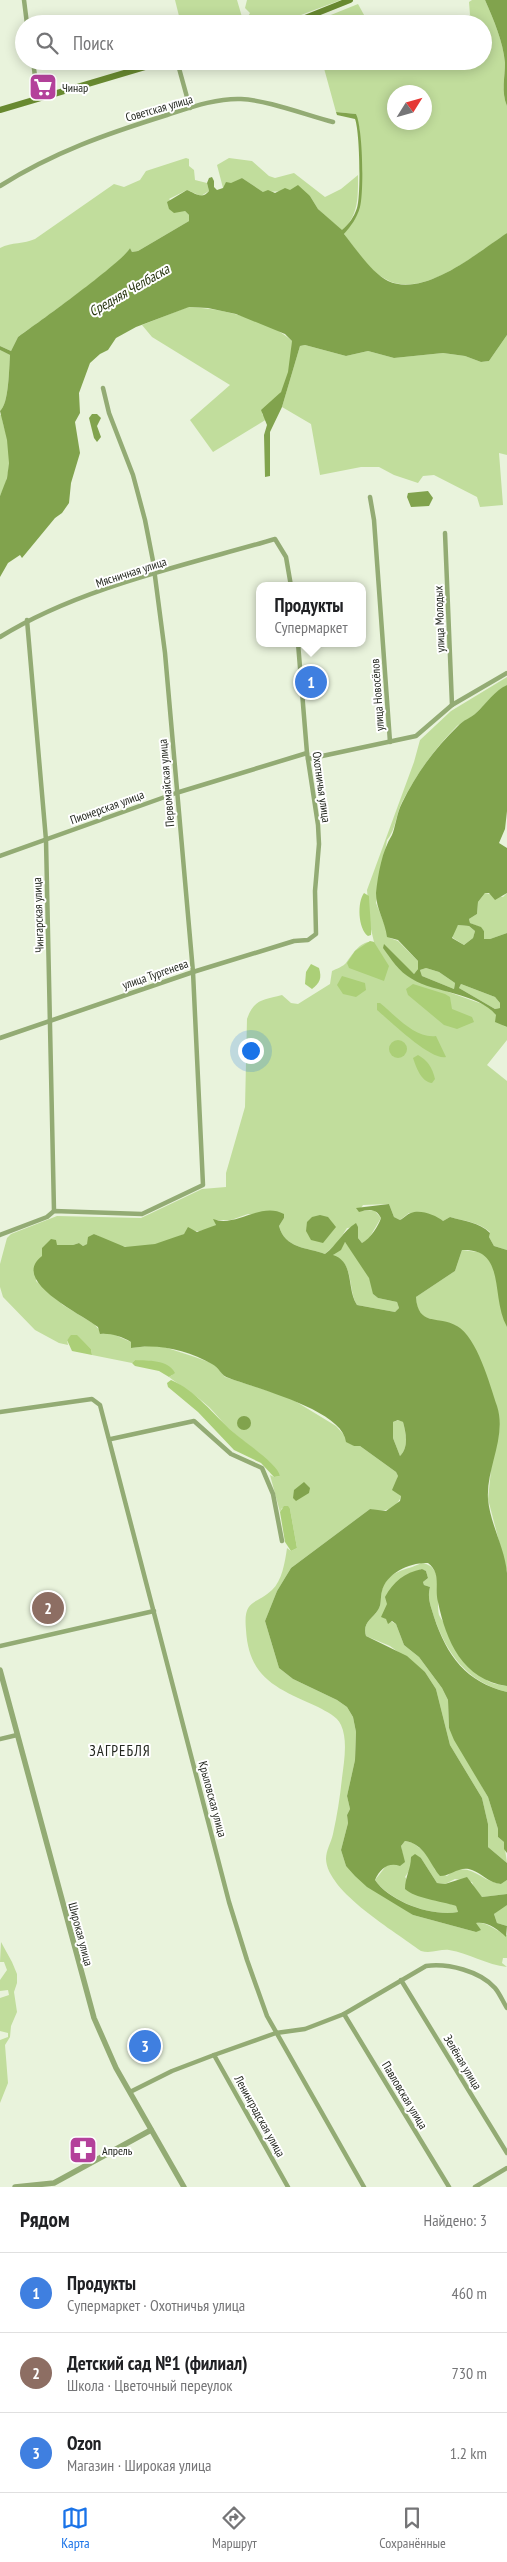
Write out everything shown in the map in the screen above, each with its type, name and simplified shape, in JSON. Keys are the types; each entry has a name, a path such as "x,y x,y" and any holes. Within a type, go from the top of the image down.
{"main road":[{"path":"312,15 350,0"},
{"path":"0,110 135,70"}],"street":[{"path":"24,0 26,15"},
{"path":"34,70 38,99"},
{"path":"179,70 190,108"},
{"name":"Советская улица","path":"0,186 46,159 99,136 190,108 240,99 332,122"},
{"name":"Первомайская улица","path":"54,1211 142,1214 202,1185 193,972 165,653 153,574 153,561 145,520 133,475 109,413 103,388"},
{"name":"улица Новосёлов","path":"370,497 374,520 390,742"},
{"name":"улица Молодых","path":"445,533 452,705"},
{"name":"Мясничная улица","path":"0,637 44,612 153,574 275,539 286,557 290,582"},
{"name":"Чингарская улица","path":"27,620 46,840 54,1211"},
{"name":"Охотничья улица","path":"298,647 307,756 318,825 319,844 315,891 316,934"},
{"name":"Пионерская улица","path":"0,856 176,792 307,756 416,736 452,705 507,673"},
{"name":"улица Тургенева","path":"0,1038 193,972 294,941 308,940 316,934"},
{"path":"0,1235 47,1217 54,1211"},
{"name":"Крыловская улица","path":"0,1412 92,1399 100,1405 111,1440 229,1902 258,1992 276,2033 364,2187"},
{"path":"111,1440 194,1421 231,1454 262,1468 274,1494 282,1540"},
{"path":"0,1646 154,1611"},
{"name":"Широкая улица","path":"0,1670 94,2018 105,2046 184,2187"},
{"path":"0,1739 17,1735"},
{"path":"130,2092 214,2055 276,2033 305,2029 344,2014 426,1966 436,1964 450,1967 470,1973 488,1982 496,1989 507,2008"},
{"name":"Зелёная улица","path":"401,1980 507,2153"},
{"name":"Павловская улица","path":"344,2014 449,2187"},
{"name":"Ленинградская улица","path":"214,2055 288,2187"},
{"path":"16,2187 55,2185 151,2130"},
{"path":"475,2187 507,2168"}],"shaded area":[{"path":"175,0 237,0 241,15 179,15"},
{"path":"247,0 341,0 301,15 249,15 250,13 245,8"},
{"path":"472,0 485,0 491,15 470,15 469,2"},
{"path":"358,4 364,15 331,15"},
{"path":"492,17 498,31 505,63 507,233 464,263 430,280 413,284 397,283 382,277 371,268 344,234 357,215 361,196 360,131 356,114 336,112 324,70 492,70"},
{"path":"186,158 189,159 189,166 194,170 195,180 207,183 209,191 201,196 187,190 169,199 180,211 185,211 189,215 189,221 138,251 132,252 130,248 124,256 96,280 18,337 11,351 0,346 0,248 35,239 114,184 124,187 140,180 146,171"},
{"path":"229,158 252,161 269,176 275,178 294,173 325,197 341,189 358,175 357,198 352,219 342,231 318,209 310,196 290,191 263,192 242,178 223,188 217,165"},
{"path":"188,307 229,312 243,316 282,333 292,341 285,385 262,414 267,419 213,452 190,420 230,385 152,337 142,325"},
{"path":"507,335 507,455 499,453 503,505 480,507 477,497 434,475 423,476 418,483 394,475 379,467 361,467 320,475 311,424 282,407 300,346 305,345 346,356 368,351 394,358 443,353 465,356 481,362 489,361"},
{"path":"0,350 10,355 7,394 0,411"},
{"path":"2,414 9,460 8,475 0,496 0,415"},
{"path":"507,677 507,685 474,715 457,726 441,744 426,762 408,792 387,840 376,903 390,938 398,941 418,961 418,969 414,974 383,948 412,979 485,1005 507,1027 507,1040 487,1065 507,1081 507,1250 494,1246 489,1237 490,1232 471,1222 450,1217 443,1221 409,1213 400,1220 394,1217 389,1204 363,1205 359,1211 374,1210 381,1218 368,1240 362,1243 358,1238 358,1227 347,1228 338,1242 325,1254 298,1246 286,1239 279,1226 284,1218 248,1214 231,1220 214,1220 216,1225 207,1229 201,1231 191,1230 152,1245 123,1247 94,1234 87,1244 83,1246 79,1243 57,1245 42,1256 36,1281 63,1305 94,1324 103,1334 108,1332 131,1342 131,1348 158,1345 214,1364 225,1377 290,1398 336,1426 354,1446 360,1446 396,1472 398,1476 396,1483 401,1496 399,1501 388,1509 379,1511 370,1509 291,1568 277,1591 265,1621 279,1668 293,1679 337,1700 347,1707 353,1717 356,1732 355,1760 347,1796 350,1809 347,1815 348,1823 341,1850 346,1866 413,1915 476,1932 476,1923 485,1924 507,1935 507,1958 503,1958 502,1963 507,1967 449,1950 421,1951 350,1898 329,1872 326,1856 337,1813 345,1751 341,1725 331,1714 279,1688 268,1680 253,1661 248,1647 246,1612 252,1604 272,1590 278,1582 287,1548 291,1551 297,1548 290,1509 282,1508 280,1512 270,1475 274,1477 280,1476 275,1469 265,1458 232,1432 209,1407 169,1377 172,1375 135,1360 132,1363 92,1355 91,1349 76,1335 71,1336 67,1340 68,1345 59,1343 35,1330 3,1297 0,1287 0,1264 7,1238 11,1234 57,1216 141,1218 202,1189 226,1187 226,1173 245,1107 247,1019 250,1012 260,1001 282,995 291,1003 298,1004 330,984 332,971 345,964 361,945 374,942 370,925 367,890 414,762 420,740 451,711"},
{"path":"364,893 369,896 371,935 368,936 360,922 360,903"},
{"path":"485,893 503,897 507,893 507,933 490,939 484,939 484,931 470,923 469,919 477,914 478,902"},
{"path":"458,925 469,926 475,931 473,938 464,945 453,938 452,935"},
{"path":"370,941 374,942 389,966 384,981 349,968 347,963 355,951"},
{"path":"311,964 319,968 320,975 319,982 312,989 305,984 306,972"},
{"path":"426,968 439,972 455,983 454,989 422,976 420,970"},
{"path":"342,976 365,983 366,990 356,997 343,994 337,985"},
{"path":"413,984 450,997 452,1009 472,1017 474,1022 457,1029 444,1025 408,995 406,989"},
{"path":"461,984 495,997 500,1003 500,1008 495,1009 459,988"},
{"path":"377,1003 380,1003 399,1020 420,1034 436,1036 446,1057 439,1057 431,1053 410,1039 377,1010"},
{"path":"398,1040 404,1043 407,1049 404,1055 398,1058 392,1055 389,1049 392,1043"},
{"path":"418,1055 431,1068 435,1079 432,1083 425,1080 417,1070 413,1058"},
{"path":"345,1242 365,1269 373,1286 373,1294 378,1298 397,1302 399,1308 395,1312 357,1305 347,1269 339,1259 332,1256"},
{"path":"462,1250 485,1253 499,1262 505,1274 502,1287 507,1327 507,1572 488,1499 491,1470 457,1326 424,1317 417,1310 416,1297 455,1271"},
{"path":"71,1335 77,1335 91,1349 92,1355 72,1351 67,1340"},
{"path":"135,1360 163,1363 172,1368 175,1373 169,1377 159,1371 135,1366 132,1363"},
{"path":"171,1380 196,1396 233,1432 267,1459 280,1476 274,1477 261,1463 234,1450 198,1412 168,1387 167,1383"},
{"path":"399,1420 403,1422 406,1440 405,1449 400,1456 393,1438 393,1422"},
{"path":"284,1506 288,1506 290,1509 297,1548 291,1551 285,1542 280,1512"},
{"path":"421,1563 429,1565 437,1576 439,1615 485,1678 492,1683 507,1686 507,1692 493,1687 470,1674 452,1654 434,1617 429,1599 430,1587 424,1585 423,1582 428,1578 426,1571 421,1569 391,1598 385,1612 386,1619 396,1624 404,1645 419,1657 442,1688 448,1700 449,1728 488,1797 498,1829 498,1837 504,1842 507,1863 488,1847 488,1824 482,1798 450,1745 436,1689 425,1672 390,1646 366,1636 366,1624 379,1608 385,1583 393,1574"},
{"path":"405,1841 413,1843 421,1849 430,1859 435,1870 447,1876 461,1869 474,1872 501,1884 507,1880 507,1894 482,1897 475,1890 472,1882 455,1879 445,1884 437,1883 421,1858 411,1857 411,1868 405,1877 422,1897 430,1897 456,1906 458,1912 448,1913 425,1910 401,1901 382,1888 375,1880 386,1866 403,1856 401,1846"},
{"path":"506,1904 507,1926 497,1923 494,1914"},
{"path":"1,1942 17,1974 14,1992 17,2012 11,2026 10,2037 5,2045 8,2083 0,2103 0,2040 8,2037 8,2033 0,2031 0,1998 9,1995 8,1990 0,1991 0,1980 7,1970 4,1962 0,1962"}],"water":[{"path":"485,0 507,0 507,106 504,95 505,63 498,31"},
{"name":"Средняя Челбаска","path":"336,112 356,114 360,132 362,160 360,207 354,222 344,234 364,260 382,278 403,285 434,278 466,261 507,233 507,335 489,361 481,362 465,356 443,353 394,358 368,351 346,356 305,345 300,346 282,407 270,432 270,476 265,477 264,435 267,425 261,410 281,392 288,372 292,341 285,334 236,314 208,308 189,307 136,327 116,338 108,350 90,363 79,393 80,413 75,422 80,453 71,483 69,503 22,558 20,555 8,563 0,577 0,496 7,478 9,463 7,440 0,411 7,394 10,355 0,350 0,346 11,351 18,337 96,279 130,248 132,252 138,251 189,221 189,215 185,211 174,213 169,209 167,202 187,190 198,195 206,194 209,191 207,183 209,178 212,177 214,187 217,190 223,188 226,182 231,183 242,178 263,192 268,190 275,193 285,188 290,190 298,185 310,196 318,209 342,230 351,220 357,208 359,150 355,119 337,115"},
{"path":"92,414 97,414 101,418 97,426 101,437 97,442 94,438 89,418"},
{"path":"428,491 433,498 429,506 411,507 407,497 408,493"},
{"path":"507,685 507,811 505,829 499,843 507,848 507,893 495,900 489,893 485,893 478,902 477,914 469,919 470,923 481,927 484,931 484,939 490,939 507,933 507,1027 495,1022 496,1015 479,1002 421,984 399,969 383,948 384,944 414,974 418,969 418,961 398,940 387,937 377,904 376,893 383,855 393,832 400,807 413,782 434,752 450,734 476,713","holes":["458,925 469,926 475,931 473,938 464,945 452,938","426,968 439,972 455,983 454,989 422,976 420,970","461,984 495,997 500,1003 500,1008 495,1009 459,988"]},
{"path":"389,1204 394,1217 400,1220 415,1212 423,1212 443,1221 450,1217 466,1221 486,1229 490,1233 489,1237 494,1246 507,1250 507,1327 502,1315 492,1265 486,1257 476,1251 462,1250 455,1271 416,1297 421,1313 430,1319 457,1326 471,1340 487,1374 497,1406 500,1429 488,1487 488,1499 507,1573 507,1686 479,1676 459,1656 441,1617 437,1597 436,1576 428,1563 414,1564 400,1570 388,1579 382,1591 379,1608 365,1628 366,1636 407,1656 425,1672 436,1689 450,1745 482,1798 488,1824 488,1847 507,1863 507,1880 501,1884 468,1869 440,1876 422,1850 412,1843 405,1841 401,1846 405,1862 400,1866 392,1865 385,1867 375,1880 391,1895 412,1906 436,1912 458,1912 456,1906 421,1897 405,1889 411,1857 415,1854 421,1858 437,1883 445,1884 467,1877 482,1897 507,1894 507,1905 494,1914 497,1923 507,1926 506,1937 484,1923 476,1923 481,1930 476,1932 413,1915 367,1887 346,1866 341,1850 348,1823 347,1815 350,1809 347,1796 355,1760 356,1732 353,1717 347,1707 337,1700 293,1679 279,1668 265,1621 277,1591 291,1568 370,1509 386,1511 400,1501 401,1496 392,1490 398,1476 396,1472 360,1446 354,1446 346,1442 341,1430 314,1410 276,1394 226,1377 214,1365 183,1351 152,1346 131,1348 131,1342 123,1338 100,1334 98,1327 52,1296 41,1286 35,1276 34,1266 42,1256 42,1248 51,1239 56,1240 57,1245 79,1243 83,1246 87,1244 88,1237 94,1234 125,1247 155,1244 184,1234 188,1227 197,1232 216,1225 213,1219 231,1220 266,1211 284,1214 284,1218 279,1226 282,1234 291,1243 325,1254 356,1223 358,1238 362,1243 374,1232 381,1218 377,1212 366,1210 359,1212 356,1208","holes":["345,1242 369,1278 373,1294 378,1298 397,1302 399,1308 395,1312 357,1305 347,1269 340,1258 333,1255 341,1250","398,1420 403,1422 406,1440 405,1448 400,1456 393,1438 393,1422"]},
{"path":"320,1215 328,1217 336,1227 323,1243 311,1240 306,1231 307,1222 312,1217"},
{"path":"241,1416 247,1416 251,1423 247,1430 241,1430 237,1426 237,1420"},
{"path":"304,1482 310,1488 309,1493 296,1501 293,1498 294,1490"},
{"path":"422,1569 426,1571 428,1578 423,1582 424,1585 430,1587 429,1599 434,1617 445,1644 452,1655 469,1674 480,1682 507,1692 507,1853 504,1849 504,1842 498,1837 498,1829 488,1797 454,1740 449,1728 448,1700 442,1688 419,1657 404,1645 396,1624 392,1621 388,1624 386,1619 381,1617 387,1604 385,1597 392,1586 405,1575"}],"place":[{"name":"Чинар","path":"43,87"},
{"name":"Продукты","path":"311,682"},
{"name":"Детский сад №1 (филиал)","path":"48,1608"},
{"name":"Ozon","path":"145,2046"},
{"name":"Апрель","path":"83,2150"}],"district":[{"name":"ЗАГРЕБЛЯ","path":"120,1750"}]}
